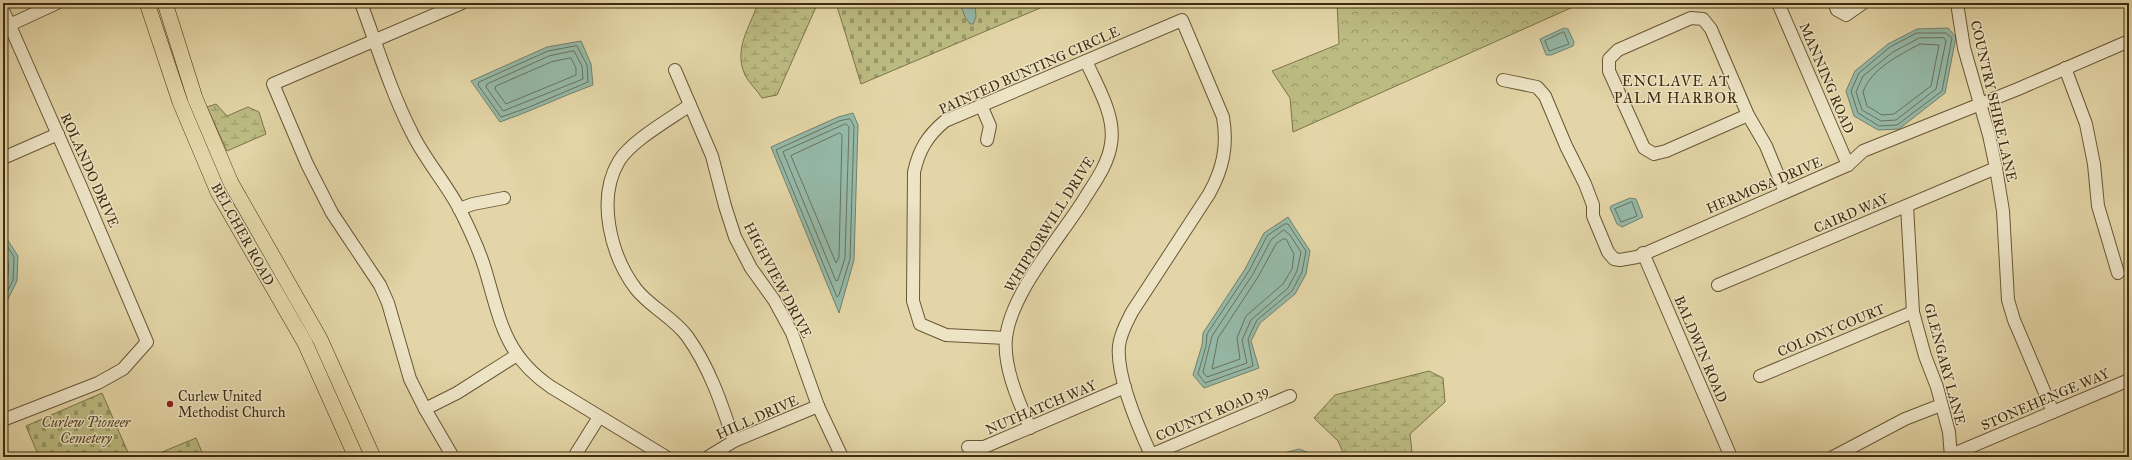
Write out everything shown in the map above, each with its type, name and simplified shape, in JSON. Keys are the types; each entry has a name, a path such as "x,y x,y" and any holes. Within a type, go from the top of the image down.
{"main road":[{"name":"BELCHER ROAD","path":"147,3 180,102 218,192 305,343 356,457"},
{"name":"BELCHER ROAD","path":"165,5 196,98 231,183 320,338 373,457"}],"street":[{"path":"6,27 57,3"},
{"path":"361,3 374,40 412,135 459,209 484,267 504,332 517,355 538,378 599,418 666,457"},
{"path":"453,457 425,409 410,379 386,297 364,260 332,213 307,164 273,84 462,3"},
{"name":"MANNING ROAD","path":"1778,3 1848,165"},
{"path":"1834,3 1836,10 1846,15 1863,3"},
{"name":"COUNTRY SHIRE LANE","path":"1957,3 1964,48 1989,135 1996,168 2003,211 2008,300 2014,320 2053,412"},
{"name":"ROLANDO DRIVE","path":"3,10 6,27 58,134 147,342 123,370 98,383 3,420"},
{"path":"1748,115 1666,151 1654,154 1644,148 1609,71 1609,59 1618,50 1685,20 1692,18 1703,19 1711,29 1748,115 1766,146 1785,192"},
{"name":"PAINTED BUNTING CIRCLE","path":"1006,338 946,335 920,324 914,301 914,172 918,155 931,133 945,121 1182,20 1223,117 1225,156 1219,177 1209,194 1124,327 1119,345 1119,362 1125,387"},
{"name":"HERMOSA DRIVE","path":"1503,80 1537,87 1545,96 1566,146 1585,184 1593,205 1593,216 1608,252 1614,259 1620,260 1637,257 1643,253 1848,165 1863,151 1980,104 2129,41"},
{"name":"WHIPPORWILL DRIVE","path":"1030,428 1013,386 1006,338 1011,317 1023,290 1103,169 1112,144 1110,120 1086,61"},
{"path":"2065,68 2086,124 2094,164 2098,206 2118,273"},
{"name":"HIGHVIEW DRIVE","path":"675,70 712,156 735,237 752,268 774,300 792,333 818,406 842,457"},
{"path":"690,105 639,140 619,160 607,195 610,224 615,247 624,271 637,290 673,321 693,345 710,374 734,441"},
{"path":"981,105 990,126 987,140"},
{"path":"3,158 58,134"},
{"name":"CAIRD WAY","path":"1718,285 1996,168"},
{"path":"459,209 473,204 504,198"},
{"name":"GLENGARY LANE","path":"1906,206 1913,312 1924,356 1937,387 1949,432 1951,456"},
{"name":"BALDWIN ROAD","path":"1643,253 1731,457"},
{"name":"COLONY COURT","path":"1760,376 1913,312"},
{"path":"425,409 457,393 517,355"},
{"name":"STONEHENGE WAY","path":"1951,456 2129,380"},
{"path":"1125,387 1150,456"},
{"name":"NUTHATCH WAY","path":"968,447 984,447 1125,387"},
{"name":"COUNTY ROAD 39","path":"1150,456 1290,396"},
{"path":"1833,457 1905,419 1941,405"},
{"name":"HILL DRIVE","path":"708,457 734,441 818,406"},
{"path":"574,457 599,418"}],"green space":[{"path":"758,3 816,3 816,7 777,95 762,98 745,75 741,56 744,38"},
{"path":"836,3 1052,3 861,84"},
{"path":"1337,3 1582,3 1293,132 1290,98 1272,71 1339,44"},
{"path":"216,104 227,116 248,107 259,112 266,134 227,151 207,107"},
{"path":"1429,371 1443,378 1445,402 1410,434 1412,452 1415,457 1345,457 1338,441 1314,418 1335,395"},
{"name":"Curlew Pioneer Cemetery","path":"102,393 130,457 39,457 26,426"},
{"name":"Curlew Pioneer Cemetery","path":"196,438 204,457 150,457"}],"water":[{"path":"960,3 975,3 976,17 973,24 970,24 965,17"},
{"path":"1564,28 1568,29 1574,42 1573,46 1551,55 1546,55 1540,39"},
{"path":"1948,28 1956,37 1945,93 1899,129 1878,130 1854,116 1846,91 1855,71 1888,44 1917,29"},
{"path":"581,41 591,64 593,85 512,118 500,122 471,81 547,47"},
{"path":"853,113 858,125 854,260 839,313 771,147 838,117"},
{"path":"1630,198 1636,199 1643,217 1622,227 1617,224 1610,208 1611,206"},
{"path":"1288,217 1310,251 1306,274 1295,294 1260,323 1251,341 1259,368 1204,388 1193,375 1202,345 1203,333 1245,269 1264,233"},
{"path":"3,233 18,256 17,281 6,303 3,304"},
{"path":"1299,449 1320,457 1268,457"}],"place":[{"name":"Curlew United Methodist Church","path":"170,404"}],"district":[{"name":"ENCLAVE AT PALM HARBOR","path":"1676,90"}]}
